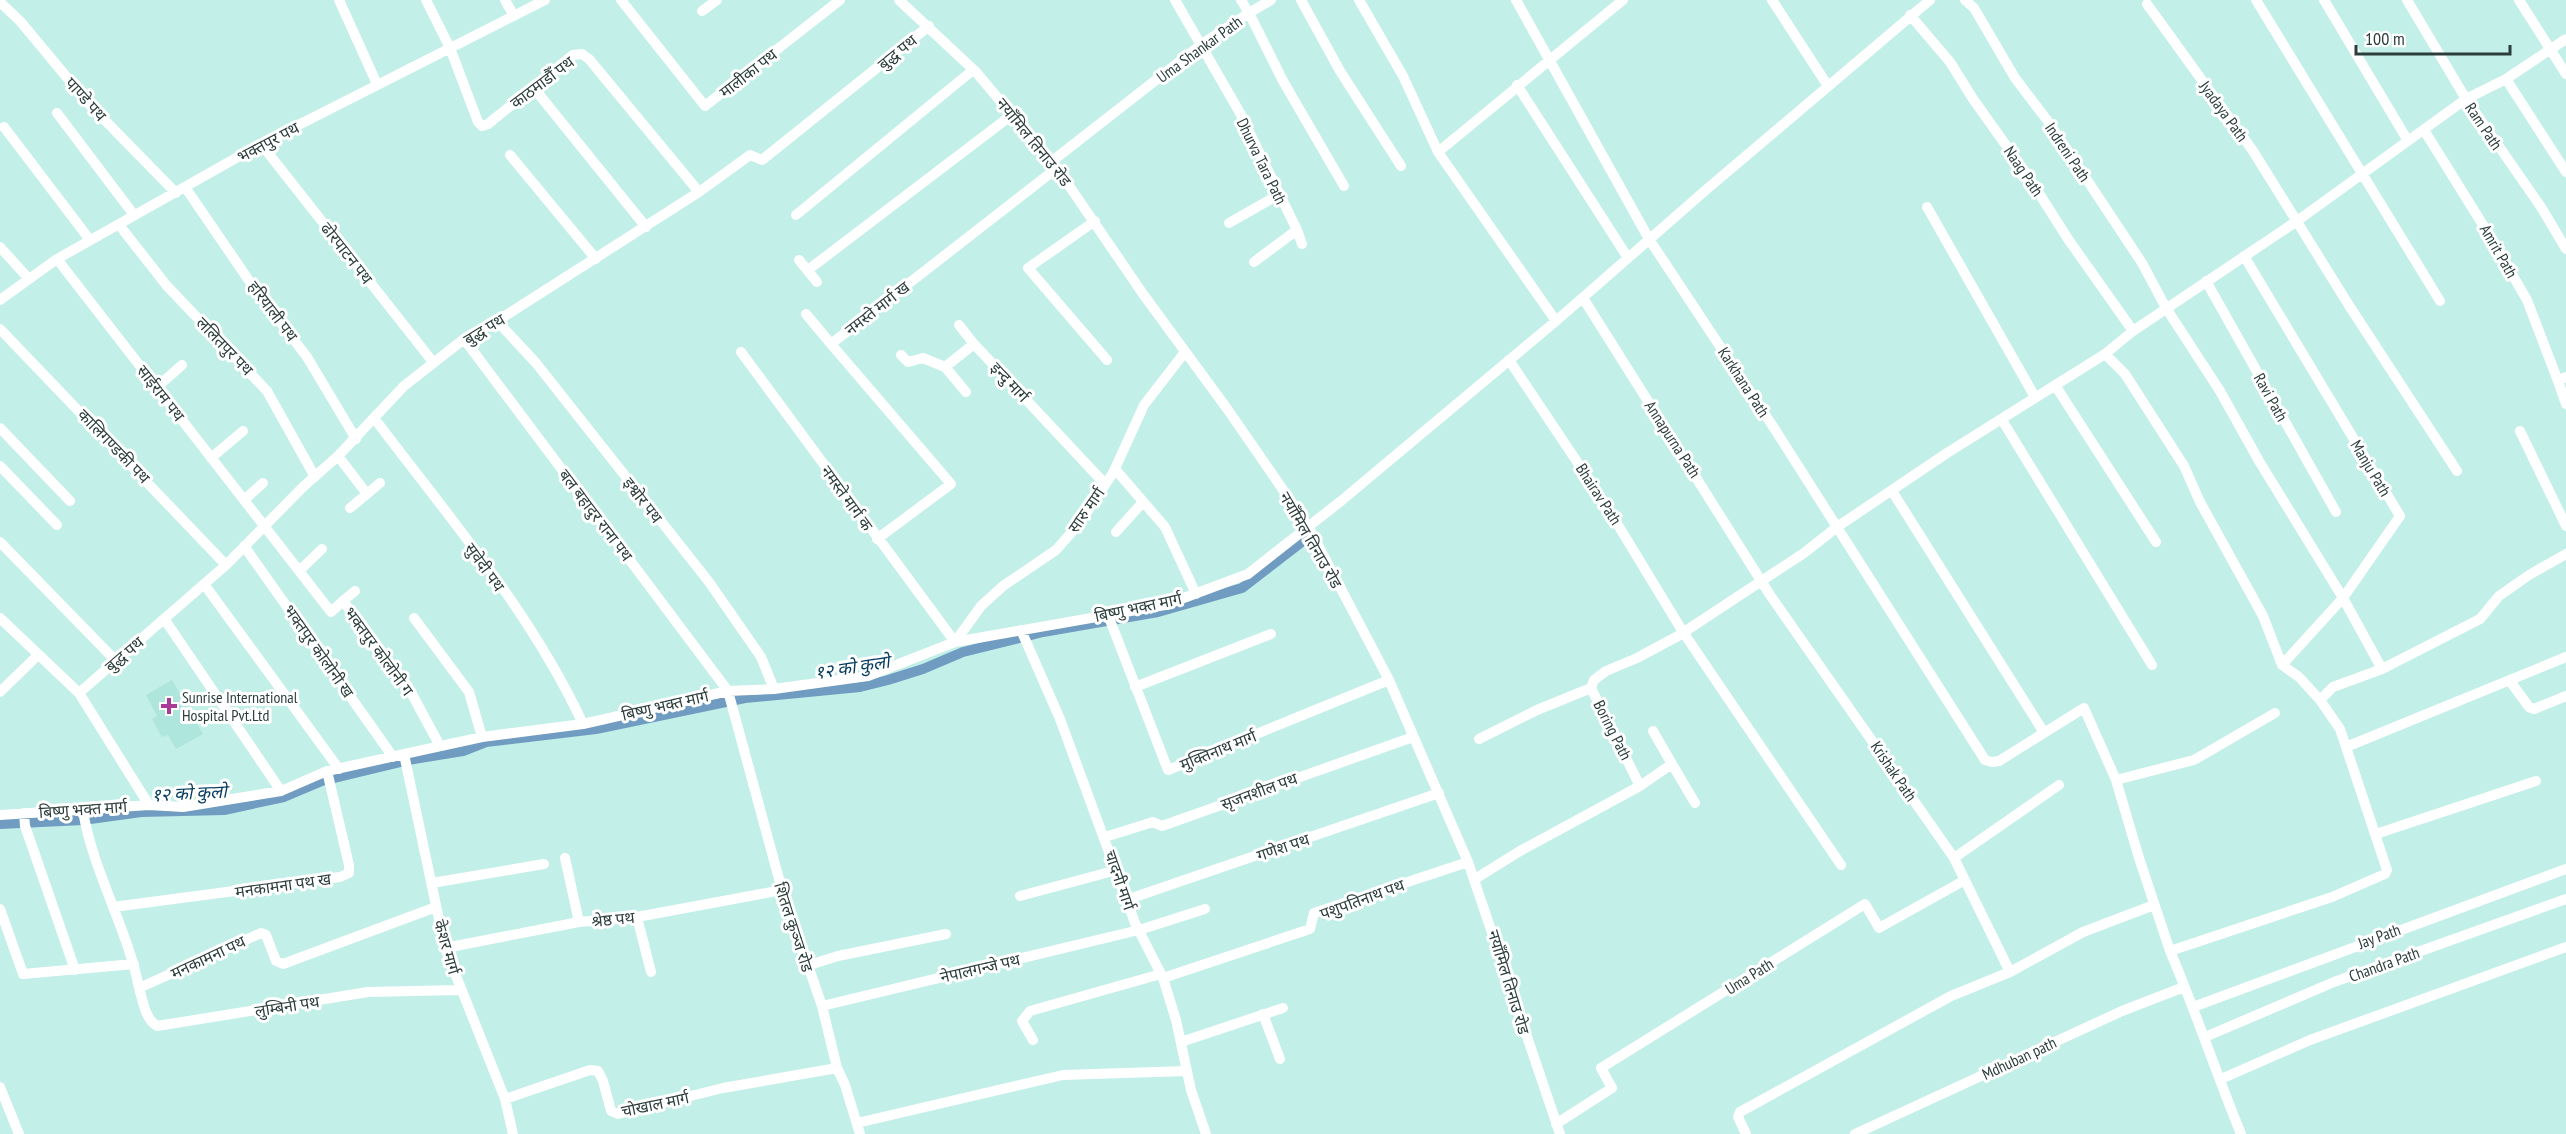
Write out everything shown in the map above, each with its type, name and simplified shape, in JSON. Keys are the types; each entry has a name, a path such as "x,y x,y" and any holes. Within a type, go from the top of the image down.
{"street":[{"path":"339,0 377,84"},
{"path":"426,0 450,48"},
{"path":"505,0 514,16"},
{"name":"भक्तपुर पथ","path":"0,300 57,259 120,226 134,215 261,144 545,0"},
{"name":"मालीका पथ","path":"621,0 705,106 840,0"},
{"path":"702,11 717,0"},
{"name":"नयाँमिल तिनाउ रोड","path":"899,0 973,69 1054,165 1308,526 1389,680 1468,862 1558,1129"},
{"name":"Dhurva Tara Path","path":"1175,0 1240,114 1302,244"},
{"path":"1241,0 1249,13 1271,0"},
{"path":"1301,0 1340,71 1401,166"},
{"path":"1359,0 1403,76 1438,152 1556,321"},
{"name":"Karkhana Path","path":"1516,0 1649,239 1837,527 1985,760 1992,762 1999,760 2043,731"},
{"path":"1438,152 1623,0"},
{"path":"1772,0 1828,86"},
{"name":"बिष्णु भक्त मार्ग","path":"0,815 24,813 84,816 149,805 183,807 281,791 327,772 402,758 440,746 482,737 583,724 728,691 774,689 868,676 955,642 1023,634 1110,619 1165,605 1248,574 1401,452 1930,0"},
{"name":"Indreni Path","path":"1965,0 1974,8 2015,78 2082,171 2142,262 2166,308 2220,391 2343,598 2382,669"},
{"path":"2256,0 2440,301"},
{"path":"2324,0 2408,141"},
{"name":"Ram Path","path":"2407,0 2466,99 2541,207 2566,249"},
{"path":"2519,0 2566,74"},
{"name":"पाण्डे पथ","path":"0,2 20,21 89,104 180,190"},
{"name":"Jyadaya Path","path":"2147,4 2253,151 2457,471"},
{"name":"Uma Shankar Path","path":"1054,165 1202,44 1249,13 1283,81 1344,186"},
{"name":"Naag Path","path":"1910,15 1950,62 1972,99 2028,176 2068,239 2133,331"},
{"name":"बुद्ध पथ","path":"79,693 226,565 356,438 404,386 433,362 464,339 497,321 646,227 699,192 750,154 762,160 929,27"},
{"name":"Boring Path","path":"1640,786 1591,688 1594,680 1605,671 1637,658 1683,632 1804,553 1837,527 1947,453 2105,354 2166,308 2362,176 2466,99 2506,79 2566,39"},
{"name":"काठमाडौँ पथ","path":"450,48 478,122 482,126 488,124 573,55 582,54 589,59 699,192"},
{"path":"796,214 973,69"},
{"path":"2506,79 2566,172"},
{"path":"1517,85 1628,258"},
{"path":"533,87 646,227"},
{"path":"57,113 134,215"},
{"path":"808,270 1013,114"},
{"path":"4,128 90,240"},
{"name":"Amrit Path","path":"2424,130 2492,238 2527,300 2562,379 2566,404"},
{"name":"ढोरपाटन पथ","path":"261,144 433,362"},
{"path":"510,155 596,259"},
{"name":"नमस्ते मार्ग ख","path":"877,539 951,484 831,344 1054,165"},
{"name":"हरियाली पथ","path":"180,190 307,357 356,438"},
{"path":"1229,223 1278,195"},
{"path":"1927,207 2035,397"},
{"path":"1095,221 1028,268 1107,360"},
{"name":"ललितपुर पथ","path":"120,226 167,286 267,390 315,477"},
{"path":"1254,262 1297,230"},
{"path":"0,247 29,279"},
{"name":"Manju Path","path":"2244,256 2400,516 2343,598 2282,665"},
{"name":"साईराम पथ","path":"57,259 265,527"},
{"path":"800,260 817,282"},
{"name":"Ravi Path","path":"2206,281 2336,512"},
{"name":"Annapurna Path","path":"1583,298 1761,580"},
{"path":"806,314 831,344"},
{"name":"इश्वोर पथ","path":"497,321 549,380 709,582 760,657 774,689"},
{"name":"इन्दु मार्ग","path":"958,325 1105,484"},
{"name":"कालिगण्डकी पथ","path":"0,329 226,565"},
{"name":"बल बहादुर राना पथ","path":"464,339 728,691"},
{"path":"945,367 974,344"},
{"name":"नमस्ते मार्ग क","path":"741,352 955,642"},
{"name":"सारु मार्ग","path":"955,642 981,606 1003,586 1056,550 1079,524 1115,470 1144,405 1185,352"},
{"path":"2105,354 2125,374 2184,466 2200,502 2263,616 2282,665 2300,677 2320,700 2340,729 2387,870 2379,878 2332,897 2170,951"},
{"path":"901,355 908,362 923,358 945,367 966,392"},
{"name":"Bhairav Path","path":"1509,360 1604,501 1683,632 1841,865"},
{"path":"157,387 182,365"},
{"path":"2055,385 2156,542"},
{"name":"सुवेदी पथ","path":"374,418 501,587 565,684 583,724"},
{"path":"2002,420 2152,665"},
{"path":"0,428 70,501"},
{"path":"211,458 243,431"},
{"path":"2520,431 2566,526"},
{"path":"338,456 367,494"},
{"path":"0,466 57,525"},
{"path":"1115,470 1165,527 1196,594"},
{"path":"244,500 263,483"},
{"path":"350,508 380,483"},
{"path":"1892,491 2043,731 2084,708 2116,780 2170,951 2241,1134"},
{"path":"1116,532 1143,502"},
{"name":"भक्तपुर कोलोनी ग","path":"265,527 331,612 343,601 407,684 440,746"},
{"path":"0,542 116,661"},
{"name":"भक्तपुर कोलोनी ख","path":"244,546 402,758"},
{"path":"299,571 322,549"},
{"path":"2320,700 2333,687 2382,669 2480,619 2499,596 2529,575 2566,554"},
{"name":"Krishak Path","path":"1761,580 1954,858 2010,972"},
{"path":"204,584 339,769"},
{"path":"343,601 355,591"},
{"path":"0,618 79,693 149,805"},
{"path":"414,618 469,692 482,737"},
{"name":"मुक्तिनाथ मार्ग","path":"1110,619 1168,770 1389,680"},
{"path":"165,620 281,791"},
{"name":"चादनी मार्ग","path":"1023,634 1060,719 1105,837 1126,900 1162,976 1206,1134"},
{"path":"1135,687 1271,634"},
{"path":"0,692 38,655"},
{"path":"2346,747 2566,657"},
{"path":"2510,681 2529,707 2534,709 2566,696"},
{"path":"1479,739 1537,710 1591,688"},
{"name":"शितल कुञ्ज रोड","path":"728,691 782,890 806,966 822,1006 837,1068 846,1085 858,1129"},
{"path":"2116,780 2194,760 2275,713"},
{"path":"1653,731 1695,803"},
{"name":"सृजनशील पथ","path":"1105,837 1153,822 1162,826 1413,737"},
{"name":"केशर मार्ग","path":"402,758 445,948 505,1099 513,1134"},
{"path":"1474,879 1640,786 1672,764"},
{"name":"मनकामना पथ ख","path":"113,907 340,877 349,873 327,772"},
{"path":"2376,834 2536,781"},
{"path":"1954,858 2059,785"},
{"name":"गणेश पथ","path":"1126,900 1439,794"},
{"path":"24,813 25,826 75,970"},
{"path":"84,816 97,863 134,964 140,988"},
{"path":"565,858 579,922"},
{"name":"पशुपतिनाथ पथ","path":"1162,976 1310,929 1314,913 1468,862"},
{"path":"432,883 544,864"},
{"name":"Jay Path","path":"2193,1006 2566,868"},
{"path":"1020,896 1117,870"},
{"name":"Uma Path","path":"1558,1129 1612,1088 1601,1068 1865,904 1879,928 1965,880"},
{"name":"श्रेष्ठ पथ","path":"445,948 579,922 637,917 782,890"},
{"name":"Chandra Path","path":"2205,1037 2334,982 2566,899"},
{"path":"1746,1134 1738,1117 1740,1112 1951,996 2010,972 2083,932 2154,905"},
{"name":"मनकामना पथ","path":"140,988 261,933 266,935 276,961 283,964 436,907"},
{"path":"0,909 23,974 134,964"},
{"name":"नेपालगन्जे पथ","path":"822,1006 1139,930 1205,909"},
{"path":"637,917 651,972"},
{"path":"806,966 838,956 946,934"},
{"path":"2221,1079 2310,1040 2566,947"},
{"path":"1033,1040 1022,1021 1030,1011 1162,976"},
{"name":"Mdhuban path","path":"1855,1134 2122,1011 2184,987"},
{"name":"लुम्बिनी पथ","path":"140,988 146,1013 152,1023 158,1026 368,992 460,990"},
{"path":"1181,1042 1283,1008"},
{"path":"1263,1014 1280,1059"},
{"name":"चोखाल मार्ग","path":"505,1099 590,1070 598,1071 611,1111 618,1114 723,1088 837,1068"},
{"path":"858,1129 1063,1075 1187,1071"},
{"path":"0,1087 19,1134"}],"shaded area":[{"name":"Sunrise International Hospital Pvt.Ltd","path":"172,680 203,734 176,749 168,735 162,737 152,719 157,716 146,695"}],"waterway":[{"name":"१२ को कुलो","path":"408,760 463,751 486,742 596,729 745,698 860,687 923,669 963,652 1043,632 1158,612 1242,588 1312,534"},
{"name":"१२ को कुलो","path":"0,824 83,820 141,812 224,810 284,797 322,781 409,760"}],"place":[{"name":"Sunrise International Hospital Pvt.Ltd","path":"169,706"}]}
